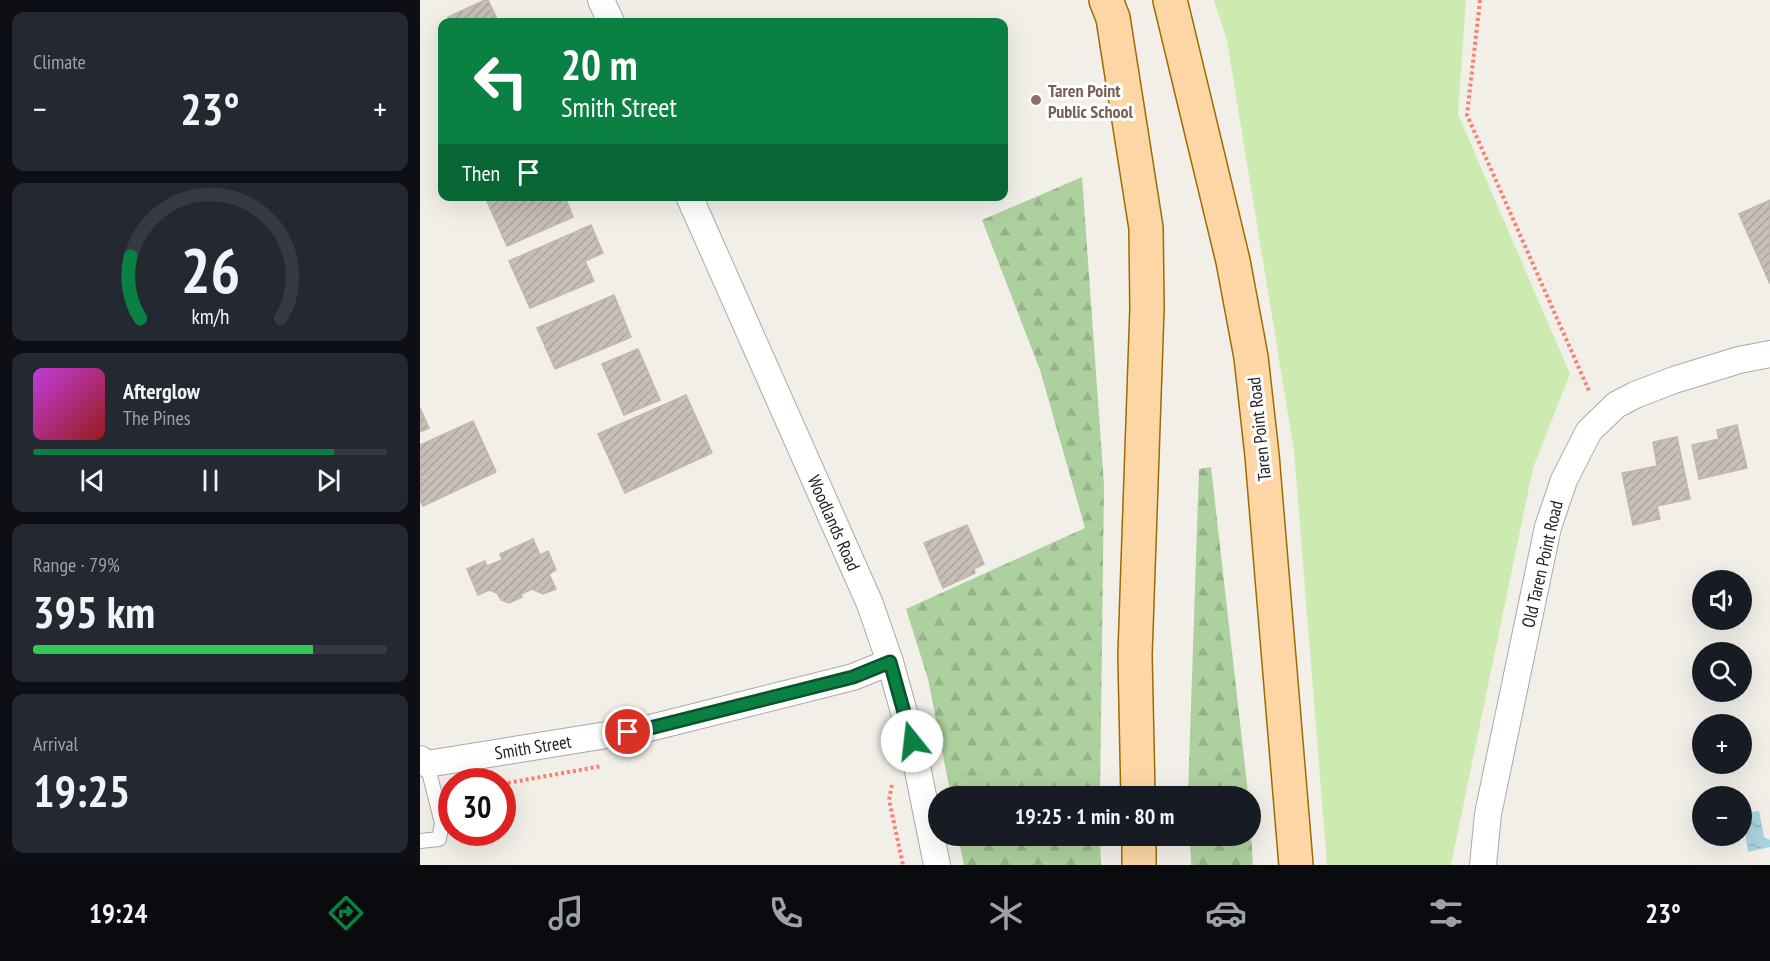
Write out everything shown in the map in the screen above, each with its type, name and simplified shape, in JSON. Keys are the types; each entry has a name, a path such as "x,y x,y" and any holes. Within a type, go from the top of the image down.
{"main road":[{"path":"1106,0 1113,18 1146,228 1147,308 1136,655 1138,786"},
{"name":"Taren Point Road","path":"1170,0 1233,261 1251,357 1264,479 1296,865"},
{"path":"1139,846 1139,865"}],"street":[{"path":"601,0 609,18"},
{"name":"Woodlands Road","path":"690,201 870,604 890,662 912,741 937,865"},
{"name":"Old Taren Point Road","path":"1483,865 1488,814 1548,527 1570,466 1589,431 1616,405 1674,380 1739,360 1770,354"},
{"name":"Smith Street","path":"424,762 650,728 853,677 890,662"}],"lane":[{"path":"420,841 439,839 442,823 424,762"}],"path":[{"path":"1480,0 1467,115 1589,392 1599,420"}],"green space":[{"path":"1214,0 1466,0 1458,114 1570,374 1533,468 1451,865 1327,865 1294,451 1227,41"},
{"path":"1082,177 1104,485 1100,786 949,786 928,679 906,609 1085,528 1040,370 982,220"},
{"path":"1211,467 1247,786 1188,786 1199,469"},
{"path":"960,846 1100,846 1101,865 964,865"},
{"path":"1190,846 1252,846 1253,865 1191,865"}],"water":[{"path":"1759,811 1764,837 1770,840 1770,847 1748,852 1747,846 1752,846 1752,812"}],"building":[{"path":"488,0 497,18 449,18"},
{"path":"1770,200 1770,284 1739,214"},
{"path":"487,201 567,201 573,217 507,246"},
{"path":"591,225 603,253 585,261 594,281 530,308 509,261"},
{"path":"614,295 631,337 555,369 537,328"},
{"path":"638,349 660,400 624,415 602,364"},
{"path":"686,395 712,453 625,493 598,434"},
{"path":"420,408 429,428 420,432"},
{"path":"473,421 496,472 423,506 420,500 420,445"},
{"path":"1737,425 1747,468 1699,479 1692,445 1719,439 1717,430"},
{"path":"1677,437 1690,499 1657,506 1660,519 1633,525 1622,473 1657,466 1653,442"},
{"path":"967,525 984,564 974,569 975,573 943,588 924,543"},
{"path":"533,539 540,555 548,551 556,570 549,574 556,589 543,594 532,589 509,603 501,600 497,593 489,590 478,595 467,569 485,561 487,566 502,560 500,554"}],"place":[{"name":"Taren Point Public School","path":"1036,100"}],"route":[{"path":"628,732 853,677 890,662 912,741"}]}
